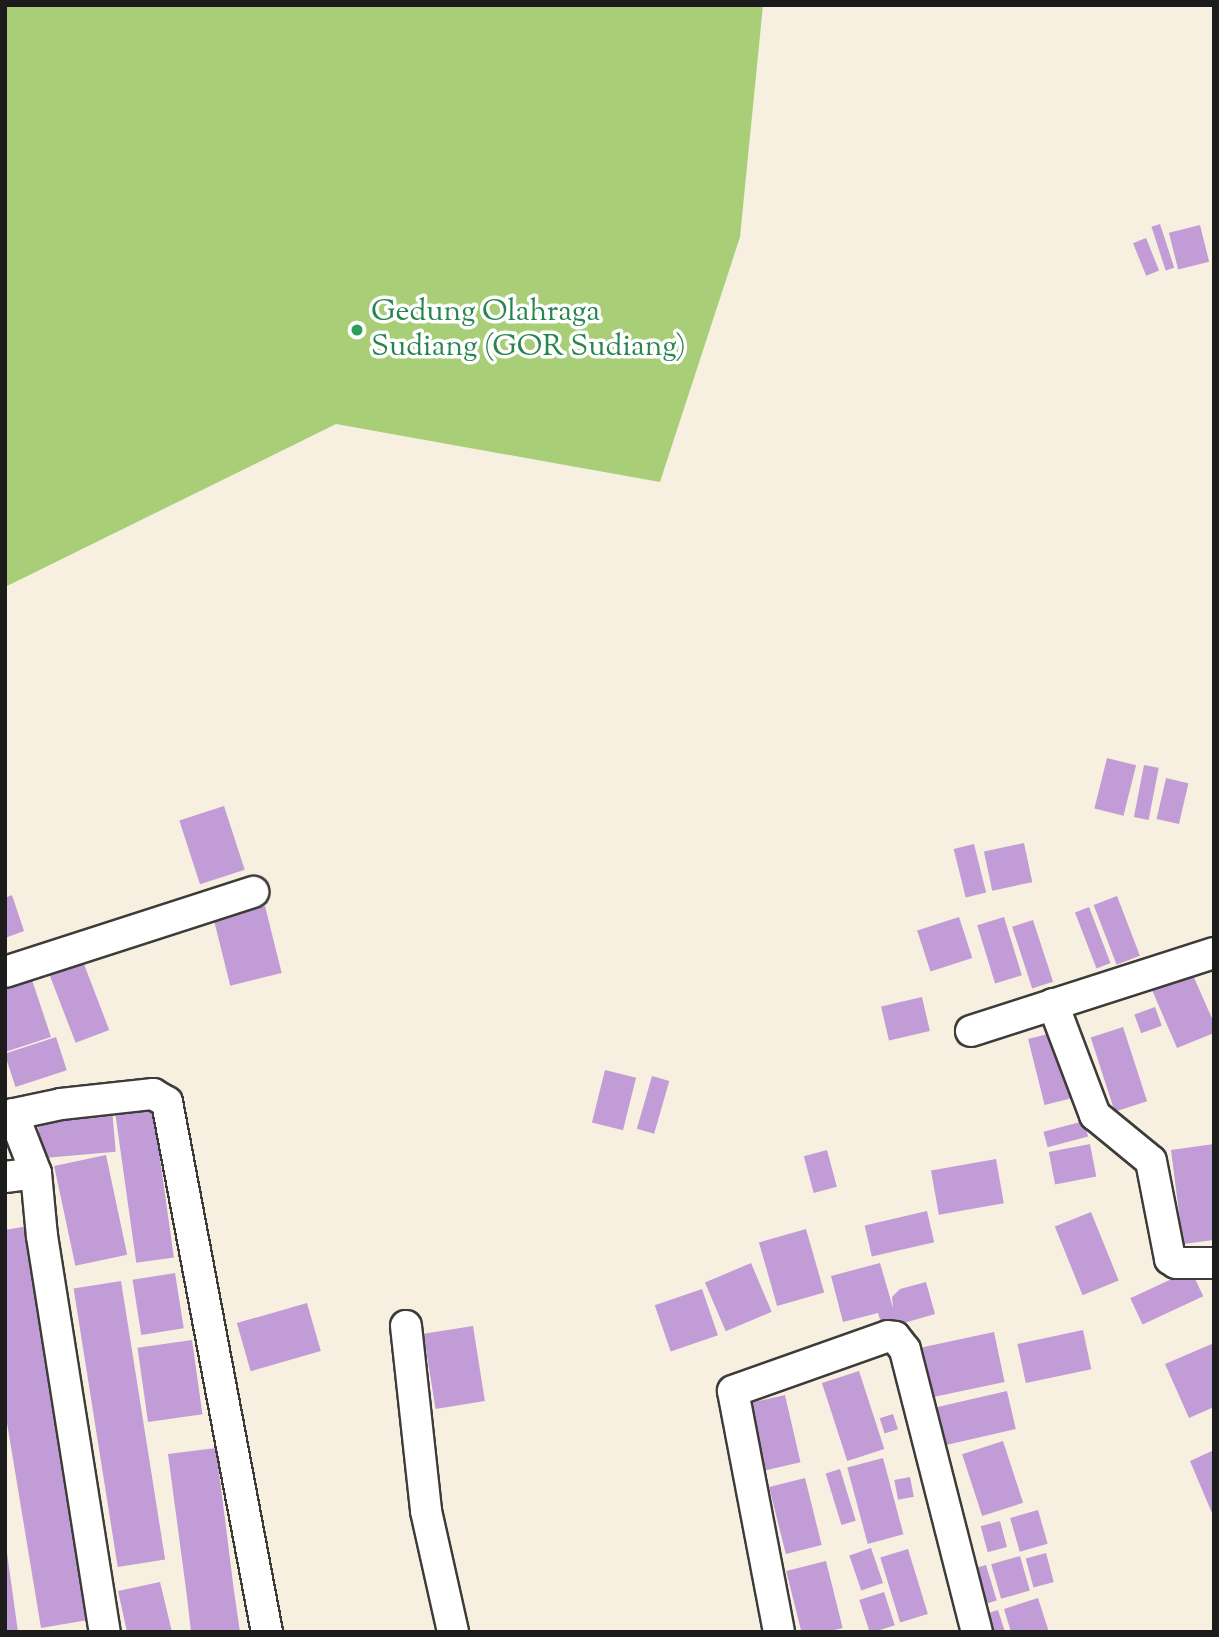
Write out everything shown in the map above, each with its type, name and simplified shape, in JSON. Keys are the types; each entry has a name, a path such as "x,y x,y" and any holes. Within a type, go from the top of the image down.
{"street":[{"path":"5,972 253,892"},
{"path":"971,1031 1214,953"},
{"path":"1053,1004 1095,1115 1151,1161 1170,1259 1176,1263 1214,1263"},
{"path":"97,1628 42,1236 36,1173 9,1115 61,1104 153,1094 167,1101 267,1632"},
{"path":"5,1177 36,1173"},
{"path":"407,1326 426,1511 453,1632"},
{"path":"779,1632 733,1391 888,1336 895,1337 905,1350 978,1632"}],"green space":[{"name":"Gedung Olahraga Sudiang (GOR Sudiang)","path":"5,5 763,5 740,237 660,482 336,424 5,587"}],"building":[{"path":"1160,224 1174,268 1166,271 1151,227"},
{"path":"1200,225 1209,262 1178,270 1169,233"},
{"path":"1146,238 1159,270 1146,276 1133,243"},
{"path":"1107,758 1136,765 1124,816 1094,808"},
{"path":"1144,765 1159,768 1149,820 1134,817"},
{"path":"1166,778 1188,783 1179,824 1157,819"},
{"path":"224,806 245,870 200,884 179,821"},
{"path":"1024,843 1032,882 992,891 984,852"},
{"path":"974,844 986,893 966,898 954,849"},
{"path":"12,895 24,931 5,938 5,898"},
{"path":"1117,896 1140,956 1117,965 1094,905"},
{"path":"265,906 282,973 230,986 214,919"},
{"path":"1089,907 1111,963 1096,968 1075,912"},
{"path":"959,917 972,958 930,971 917,931"},
{"path":"1004,917 1022,975 995,984 977,925"},
{"path":"1033,920 1053,982 1032,989 1012,927"},
{"path":"82,959 109,1030 76,1043 48,972"},
{"path":"29,971 51,1037 5,1052 5,979"},
{"path":"1192,973 1214,1023 1214,1033 1177,1048 1152,990"},
{"path":"922,997 930,1031 889,1041 881,1006"},
{"path":"1155,1007 1162,1026 1141,1033 1134,1015"},
{"path":"1123,1027 1147,1101 1115,1112 1091,1038"},
{"path":"1064,1030 1080,1096 1045,1105 1028,1039"},
{"path":"56,1037 67,1070 15,1087 5,1054"},
{"path":"605,1070 636,1078 623,1130 592,1122"},
{"path":"652,1076 669,1081 654,1134 637,1129"},
{"path":"112,1109 116,1152 41,1158 37,1116"},
{"path":"153,1109 174,1258 136,1263 115,1114"},
{"path":"1084,1121 1088,1136 1048,1147 1043,1132"},
{"path":"1090,1144 1096,1176 1055,1184 1049,1152"},
{"path":"1214,1144 1214,1240 1183,1244 1171,1150"},
{"path":"827,1150 837,1187 814,1193 804,1156"},
{"path":"106,1155 127,1255 75,1266 54,1166"},
{"path":"996,1159 1004,1203 939,1215 931,1170"},
{"path":"927,1211 934,1242 872,1257 865,1225"},
{"path":"1091,1212 1119,1281 1083,1295 1055,1227"},
{"path":"28,1226 94,1619 41,1628 5,1411 5,1230"},
{"path":"806,1229 824,1292 777,1306 759,1243"},
{"path":"751,1263 772,1312 726,1331 705,1283"},
{"path":"880,1263 893,1308 892,1297 900,1289 926,1282 935,1314 883,1329 878,1313 843,1322 831,1276"},
{"path":"1191,1270 1203,1296 1143,1325 1130,1298"},
{"path":"175,1273 184,1328 141,1335 133,1280"},
{"path":"121,1281 165,1560 118,1567 74,1289"},
{"path":"702,1289 718,1335 671,1352 655,1305"},
{"path":"307,1303 321,1351 251,1371 237,1323"},
{"path":"473,1326 485,1401 436,1409 424,1334"},
{"path":"1083,1330 1091,1369 1026,1383 1017,1344"},
{"path":"994,1332 1005,1382 927,1398 917,1348"},
{"path":"192,1340 202,1414 148,1422 138,1348"},
{"path":"1214,1343 1214,1407 1189,1418 1165,1364"},
{"path":"859,1371 884,1449 847,1461 822,1383"},
{"path":"1007,1391 1016,1429 941,1446 932,1408"},
{"path":"785,1395 801,1462 763,1471 748,1404"},
{"path":"893,1414 898,1429 885,1434 880,1418"},
{"path":"1003,1441 1023,1503 982,1516 962,1454"},
{"path":"216,1448 240,1632 191,1632 168,1454"},
{"path":"1214,1450 1214,1518 1190,1461"},
{"path":"883,1458 903,1534 868,1544 847,1468"},
{"path":"840,1469 856,1521 841,1525 826,1473"},
{"path":"910,1477 914,1497 898,1500 894,1480"},
{"path":"805,1478 822,1545 786,1554 769,1487"},
{"path":"1038,1510 1048,1544 1020,1552 1010,1518"},
{"path":"1000,1521 1007,1547 988,1552 981,1526"},
{"path":"871,1548 883,1583 861,1590 849,1555"},
{"path":"908,1549 928,1614 900,1623 880,1557"},
{"path":"7,1553 18,1632 5,1632"},
{"path":"1046,1553 1054,1582 1033,1587 1026,1558"},
{"path":"1020,1556 1030,1591 1001,1599 991,1564"},
{"path":"826,1561 843,1628 826,1632 801,1632 786,1571"},
{"path":"986,1565 997,1600 984,1604 974,1569"},
{"path":"160,1582 172,1632 127,1632 118,1591"},
{"path":"884,1592 895,1625 870,1632 859,1600"},
{"path":"1038,1598 1049,1632 1011,1632 1004,1609"},
{"path":"998,1610 1005,1632 987,1632 982,1615"}],"place":[{"name":"Gedung Olahraga Sudiang (GOR Sudiang)","path":"357,330"}]}
